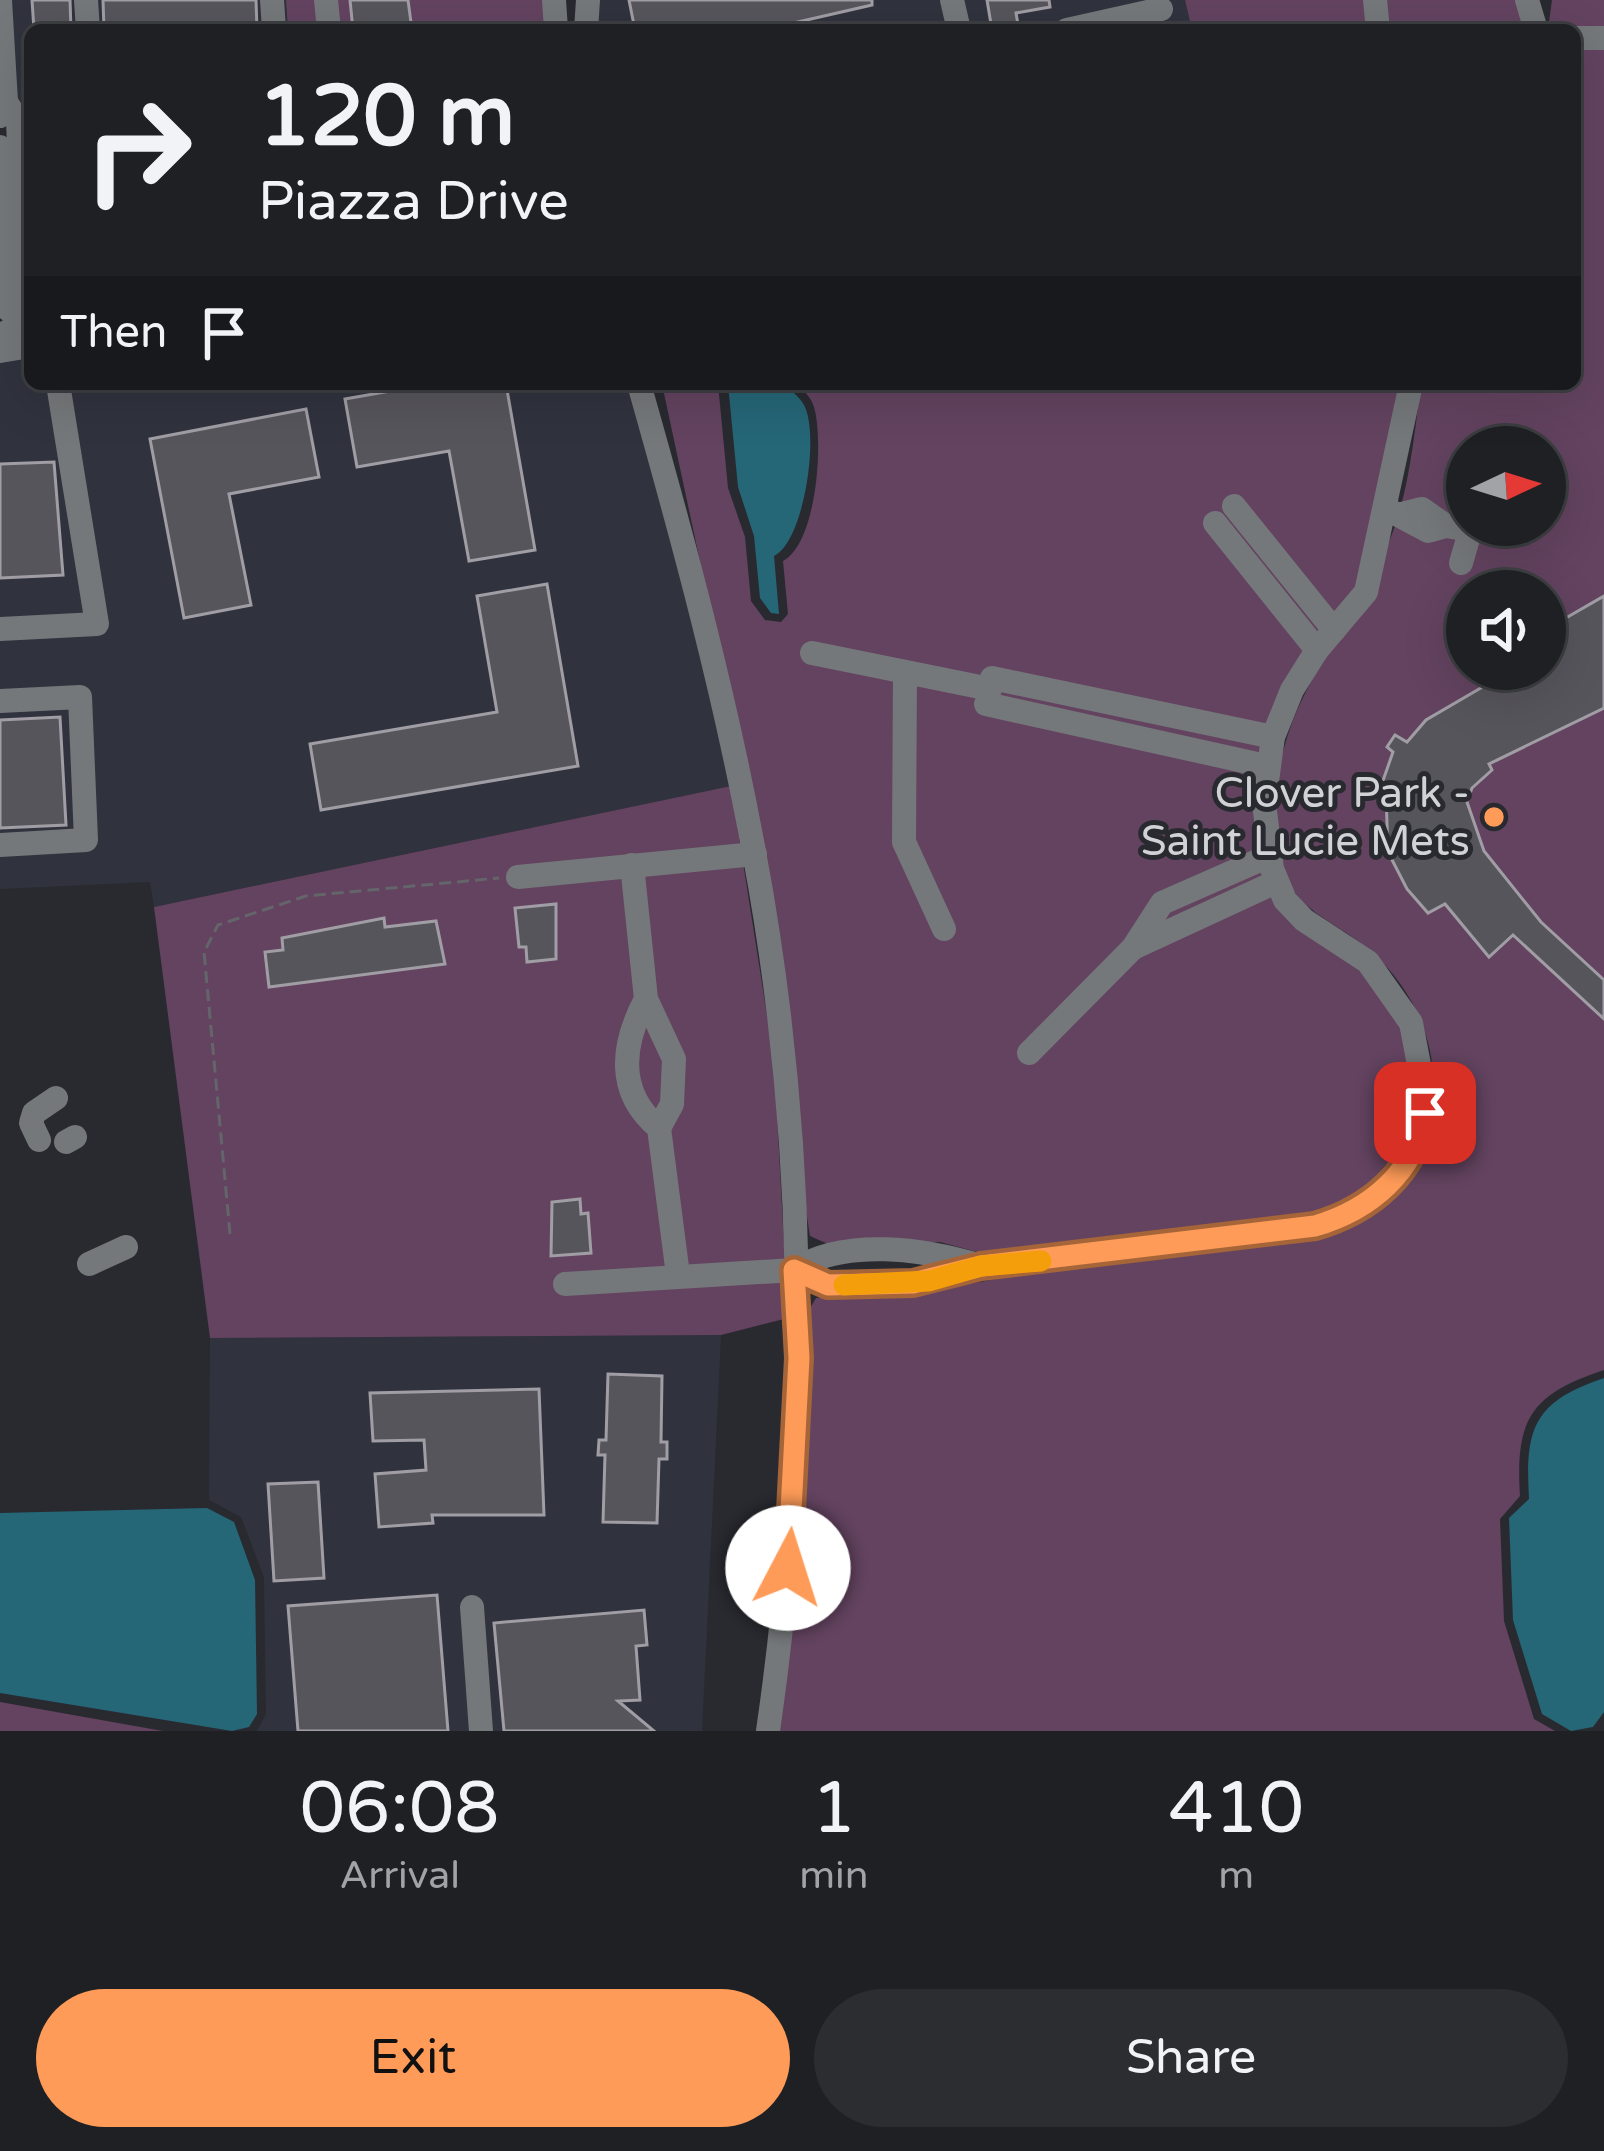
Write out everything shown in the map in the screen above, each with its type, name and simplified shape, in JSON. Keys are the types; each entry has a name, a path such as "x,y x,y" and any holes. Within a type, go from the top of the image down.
{"street":[{"path":"0,0 10,98 18,121 15,327 0,336"},
{"path":"1082,24 1119,9 1162,13"},
{"path":"0,147 16,309"},
{"path":"0,629 98,624 59,390"},
{"path":"641,390 720,686 755,854 783,1057 799,1358 792,1526 768,1731"},
{"path":"565,1284 794,1270 819,1255 901,1251 928,1251 981,1266 1315,1226 1362,1207 1406,1166 1420,1135 1426,1101 1411,1023 1376,970 1296,914 1276,882 1269,856 1266,766 1273,737 1317,650 1363,600 1394,512 1410,390"},
{"path":"1394,512 1417,528 1446,527"},
{"path":"1317,650 1225,514 1334,630"},
{"path":"1461,563 1462,546"},
{"path":"812,653 989,691 1266,766"},
{"path":"905,672 904,842 944,929"},
{"path":"989,691 1273,737"},
{"path":"0,700 80,697 86,840 0,845"},
{"path":"518,877 755,854"},
{"path":"1029,1053 1133,948 1162,903 1269,856"},
{"path":"632,865 646,999 674,1059 672,1104 659,1128"},
{"path":"1133,948 1276,882"},
{"path":"646,999 625,1048 627,1080 632,1098 659,1128 677,1275"},
{"path":"39,1140 31,1123 34,1113 56,1098"},
{"path":"88,1264 126,1247"},
{"path":"472,1607 481,1731"}],"path":[{"path":"230,1234 204,952 218,925 306,896 518,877"}],"shaded area":[{"path":"10,0 286,0 288,24 24,24 24,150"},
{"path":"286,0 545,0 546,24 288,24"},
{"path":"597,0 1185,0 1191,24 595,24"},
{"path":"1185,0 1517,0 1524,24 1191,24"},
{"path":"1552,0 1604,0 1604,29 1549,24"},
{"path":"1581,46 1604,46 1604,1370 1559,1389 1533,1413 1521,1447 1520,1496 1500,1519 1504,1621 1534,1719 1555,1731 777,1731 809,1409 807,1313 816,1298 937,1290 1375,1209 1401,1181 1419,1149 1430,1116 1433,1082 1418,1015 1400,983 1374,954 1315,912 1292,888 1279,853 1276,804 1292,724 1307,689 1368,585 1401,506 1420,390 1581,390"},
{"path":"24,355 24,390 631,390 673,538 731,786 154,907 150,882 0,889 0,359"},
{"path":"663,390 719,390 728,488 745,537 751,601 765,620 781,622 788,614 783,561 804,534 818,466 814,407 803,390 1400,390 1358,586 1260,755 1291,922 1362,970 1402,1028 1412,1065 1415,1112 1396,1160 1372,1186 1314,1215 985,1254 940,1242 828,1244 810,1236 710,608"},
{"path":"731,786 774,1060 788,1318 721,1335 210,1338 154,907"},
{"path":"721,1335 702,1731 257,1731 266,1714 264,1577 241,1517 209,1500 210,1338"},
{"path":"0,1702 163,1731 0,1731"}],"water":[{"path":"729,390 790,390 809,419 809,462 794,531 774,556 779,614 771,613 760,598 754,536 738,487"},
{"path":"1604,1378 1604,1712 1593,1727 1571,1731 1542,1714 1513,1620 1509,1518 1529,1499 1529,1453 1539,1421 1562,1397"},
{"path":"207,1508 234,1522 255,1580 257,1714 249,1727 232,1731 0,1693 0,1513"}],"building":[{"path":"32,0 70,0 71,24 34,24"},
{"path":"103,0 256,0 257,24 104,24"},
{"path":"350,0 408,0 411,24 352,24"},
{"path":"629,0 872,0 872,5 789,24 634,24"},
{"path":"987,0 1049,0 1050,7 1016,13 1018,24 991,24"},
{"path":"396,390 507,390 535,550 469,561 449,451 357,467 345,399"},
{"path":"306,409 319,477 229,494 251,605 184,618 150,439"},
{"path":"54,462 63,575 0,578 0,464"},
{"path":"547,584 578,766 321,810 310,744 497,712 477,596"},
{"path":"1604,596 1604,708 1489,764 1492,770 1472,788 1467,802 1484,851 1541,922 1604,980 1604,1019 1513,935 1489,957 1445,904 1428,913 1407,889 1388,852 1386,795 1379,792 1393,752 1387,747 1395,735 1407,742 1426,720 1477,690 1566,690 1566,618"},
{"path":"60,717 66,825 0,828 0,720"},
{"path":"556,904 556,959 527,962 526,947 519,947 515,908"},
{"path":"384,918 385,927 436,921 445,964 269,987 265,952 283,950 282,938"},
{"path":"580,1199 581,1214 588,1213 591,1253 551,1256 552,1202"},
{"path":"608,1374 662,1376 661,1442 667,1442 667,1459 659,1459 657,1523 603,1522 605,1455 598,1455 599,1440 606,1440"},
{"path":"539,1389 544,1515 432,1515 433,1523 379,1527 375,1474 426,1470 424,1440 373,1441 370,1393"},
{"path":"318,1482 324,1578 274,1581 268,1484"},
{"path":"437,1595 448,1731 298,1731 288,1606"},
{"path":"644,1610 647,1645 636,1646 640,1700 618,1701 654,1731 504,1731 494,1623"}],"slow traffic":[{"path":"844,1285 929,1281 981,1266 1041,1261"}],"place":[{"name":"Clover Park - Saint Lucie Mets","path":"1494,817"}],"route":[{"path":"788,1568 799,1358 794,1270 828,1285 913,1283 981,1266 1315,1226 1355,1211 1391,1183 1406,1166 1425,1113"}]}
